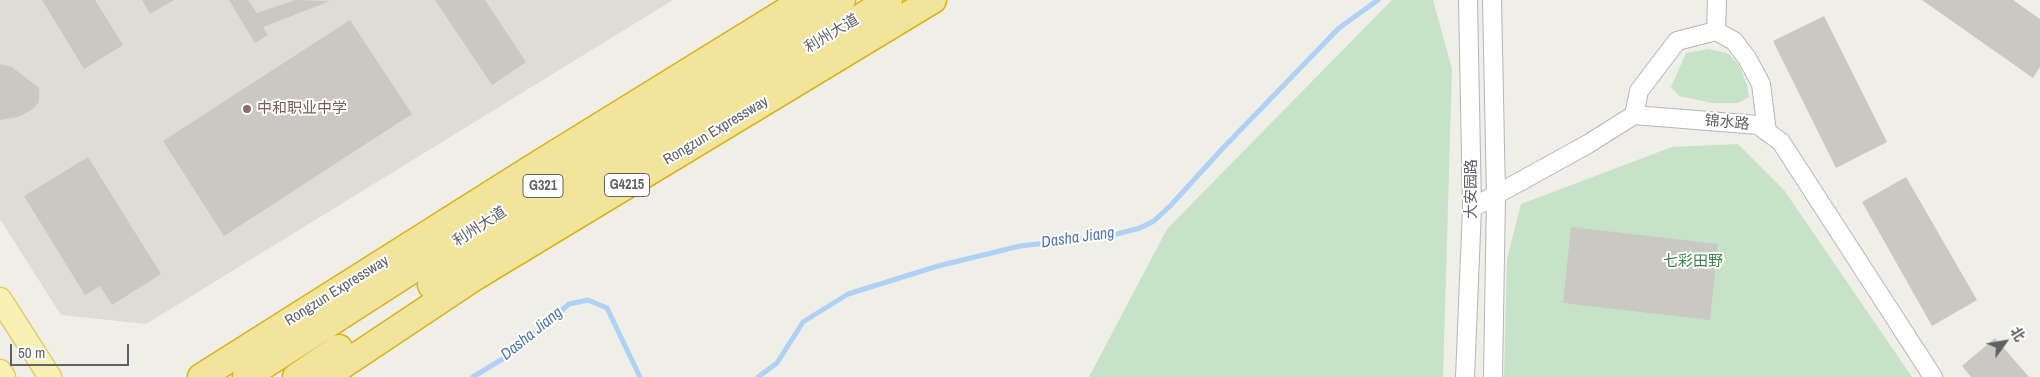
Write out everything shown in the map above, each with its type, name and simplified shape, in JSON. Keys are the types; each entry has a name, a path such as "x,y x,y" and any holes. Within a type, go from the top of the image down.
{"highway":[{"name":"Rongzun Expressway","path":"201,377 540,163 804,0"},
{"name":"利州大道","path":"246,377 547,183 842,0"},
{"name":"利州大道","path":"296,377 499,238 889,0"},
{"name":"Rongzun Expressway","path":"325,377 475,277 933,0"}],"main road":[{"path":"0,299 50,377"},
{"path":"0,371 4,377"}],"street":[{"name":"大安园路","path":"1465,377 1472,208 1468,0"},
{"path":"1492,0 1496,195 1493,377"},
{"path":"1716,31 1717,0"},
{"path":"1472,208 1588,144 1634,115 1639,91 1677,41 1716,31 1734,41 1748,58 1761,84 1767,132"},
{"name":"锦水路","path":"1634,115 1758,125 1782,142 1933,377"}],"shaded area":[{"name":"中和职业中学","path":"0,0 673,0 146,324 61,315 0,219"}],"green space":[{"path":"1392,0 1433,0 1452,69 1443,377 1089,377 1167,229"},
{"path":"1709,49 1729,54 1739,65 1747,85 1749,97 1738,103 1712,103 1679,96 1671,87 1686,53"},
{"name":"七彩田野","path":"1738,144 1784,190 1912,377 1504,377 1507,259 1521,204 1672,147"}],"building":[{"path":"42,0 95,0 123,45 84,69"},
{"path":"142,0 174,0 150,14"},
{"path":"229,0 248,0 257,13 295,0 330,1 263,27 268,35 255,43"},
{"path":"435,0 485,0 526,62 492,85"},
{"path":"1922,0 2013,0 2040,19 2040,67 2033,78"},
{"path":"1824,16 1887,142 1836,168 1773,41"},
{"path":"350,20 412,114 224,236 163,141"},
{"path":"0,64 12,67 39,88 39,102 33,109 18,117 0,120"},
{"path":"88,157 161,274 112,305 100,286 85,295 24,196"},
{"path":"1906,177 1977,300 1932,326 1862,202"},
{"path":"1571,227 1718,244 1710,320 1563,303"},
{"path":"1995,338 2029,377 1971,377 1962,366"}],"waterway":[{"name":"Dasha Jiang","path":"758,377 777,363 803,322 848,294 938,266 1020,246 1109,236 1140,228 1154,221 1339,28 1378,0"},
{"name":"Dasha Jiang","path":"473,377 509,355 569,304 588,300 607,308 640,377"}],"place":[{"name":"中和职业中学","path":"247,109"}]}
